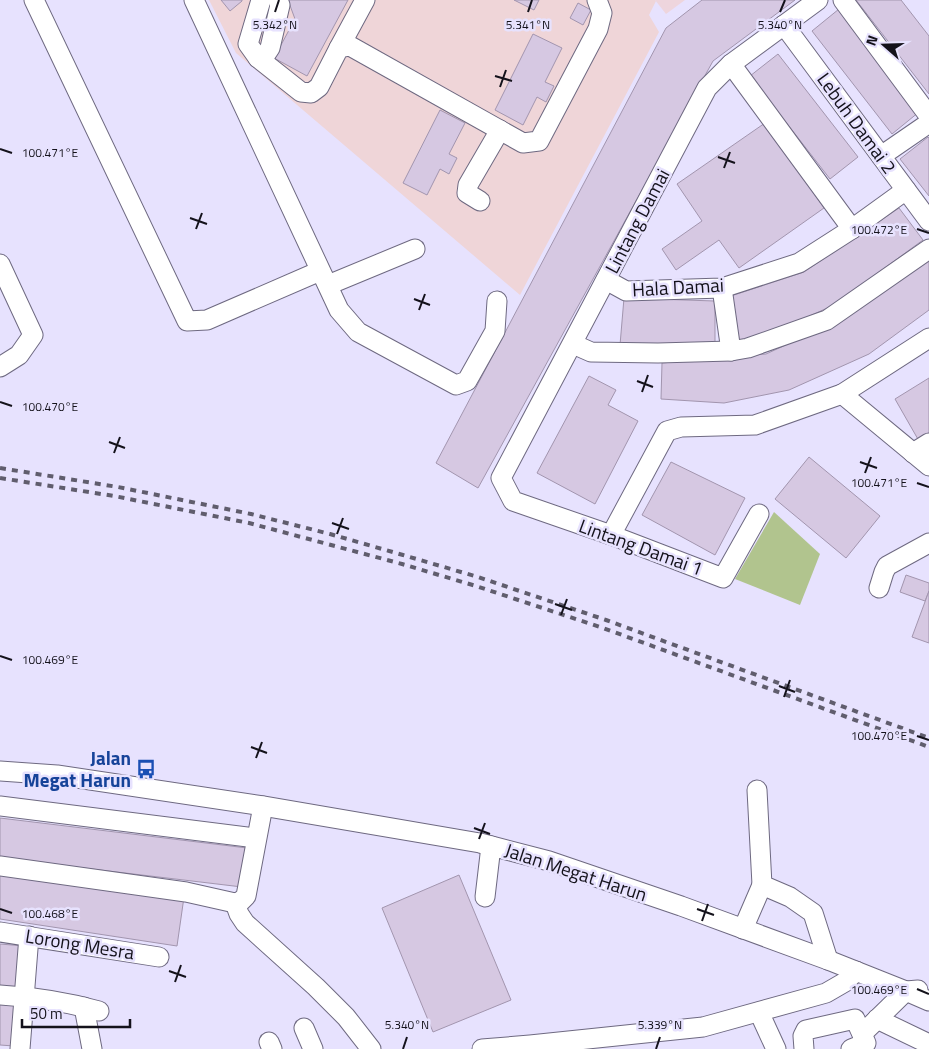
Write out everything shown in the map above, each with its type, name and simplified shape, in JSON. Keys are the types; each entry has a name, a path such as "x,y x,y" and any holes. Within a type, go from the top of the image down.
{"street":[{"path":"34,0 187,320 207,320 324,278 415,249"},
{"path":"194,0 324,278 340,310 358,332 456,386 467,381 495,331 497,301"},
{"path":"261,0 248,44 258,58 301,92 311,93 319,87 365,0"},
{"path":"258,58 266,54 270,48 280,5 278,0"},
{"path":"339,48 350,46 523,143 539,141 598,29 602,13 597,0"},
{"name":"Lintang Damai","path":"501,478 707,88 731,64 818,0"},
{"path":"843,0 929,116"},
{"name":"Lebuh Damai 2","path":"784,25 929,221"},
{"path":"731,64 852,229"},
{"path":"881,156 929,123"},
{"path":"480,201 467,193 468,185 500,130"},
{"name":"Hala Damai","path":"606,280 626,291 722,288 799,263 852,229 906,190"},
{"path":"572,344 591,352 731,352 748,348 827,320 929,250"},
{"path":"0,264 33,335 19,355 0,367"},
{"path":"722,288 731,352"},
{"path":"611,535 667,431 681,427 755,425 842,394 929,338"},
{"path":"842,394 929,466"},
{"path":"913,453 929,443"},
{"name":"Lintang Damai 1","path":"501,478 513,501 611,535 723,578 759,514"},
{"path":"879,588 887,566 929,543"},
{"name":"Jalan Megat Harun","path":"0,771 57,775 263,806 480,843 558,865 681,906 828,960 929,1001"},
{"path":"743,929 762,885 757,790"},
{"path":"0,806 256,838"},
{"path":"0,866 186,892 235,903 241,901 246,896 263,806"},
{"path":"485,897 490,846"},
{"path":"762,885 790,897 813,913 828,960"},
{"path":"235,903 245,923 316,986 346,1016 371,1049"},
{"name":"Lorong Mesra","path":"0,932 159,957"},
{"path":"20,1049 29,936"},
{"path":"482,1049 530,1047 703,1027 826,993 845,982 856,971"},
{"path":"857,1041 906,991 929,990"},
{"path":"0,994 73,1004 91,1009 92,1049"},
{"path":"759,1012 776,1049"},
{"path":"804,1049 803,1036 806,1030 855,1019 857,1041"},
{"path":"877,1019 929,1044"},
{"path":"304,1028 313,1049"}],"shaded area":[{"path":"209,0 655,0 649,15 659,32 520,295 236,53"},
{"path":"655,0 685,0 666,14"}],"green space":[{"path":"774,512 820,554 800,605 735,579"}],"building":[{"path":"221,0 242,0 242,1 230,11"},
{"path":"288,0 348,0 307,76 274,58 295,19"},
{"path":"514,0 539,0 534,10"},
{"path":"702,0 795,0 713,61 478,488 436,463 666,28"},
{"path":"856,0 901,0 929,36 929,94"},
{"path":"578,3 591,10 583,25 570,18"},
{"path":"839,9 919,112 892,134 812,31"},
{"path":"533,34 562,48 545,82 554,86 546,102 537,97 523,125 495,110"},
{"path":"778,54 858,157 830,179 750,76"},
{"path":"440,110 465,123 449,154 457,158 449,174 440,169 427,195 403,183"},
{"path":"765,123 824,208 739,268 719,240 676,270 662,249 702,221 677,184"},
{"path":"929,138 929,196 900,159"},
{"path":"899,208 923,240 834,305 754,341 740,343 730,310 731,296 804,272"},
{"path":"929,260 929,310 869,354 789,390 724,403 661,399 662,363 766,354 838,321"},
{"path":"624,298 715,301 715,346 620,345"},
{"path":"589,376 616,390 608,405 638,421 595,504 537,473"},
{"path":"929,378 929,435 919,441 895,399"},
{"path":"809,457 880,516 846,558 775,499"},
{"path":"671,462 745,498 715,555 642,515"},
{"path":"906,575 929,583 929,591 925,601 900,592"},
{"path":"929,591 929,643 912,637"},
{"path":"0,818 247,848 242,887 0,858"},
{"path":"0,870 184,897 177,946 0,919"},
{"path":"459,875 511,1000 433,1032 382,908"},
{"path":"0,944 24,946 20,991 0,989"},
{"path":"0,1000 18,1001 14,1046 0,1045"}],"railway":[{"path":"0,468 118,487 251,514 403,555 478,577 606,620 929,738"},
{"path":"0,478 114,496 249,523 402,564 603,628 929,747"}],"place":[{"name":"Jalan Megat Harun","path":"146,769"}]}
